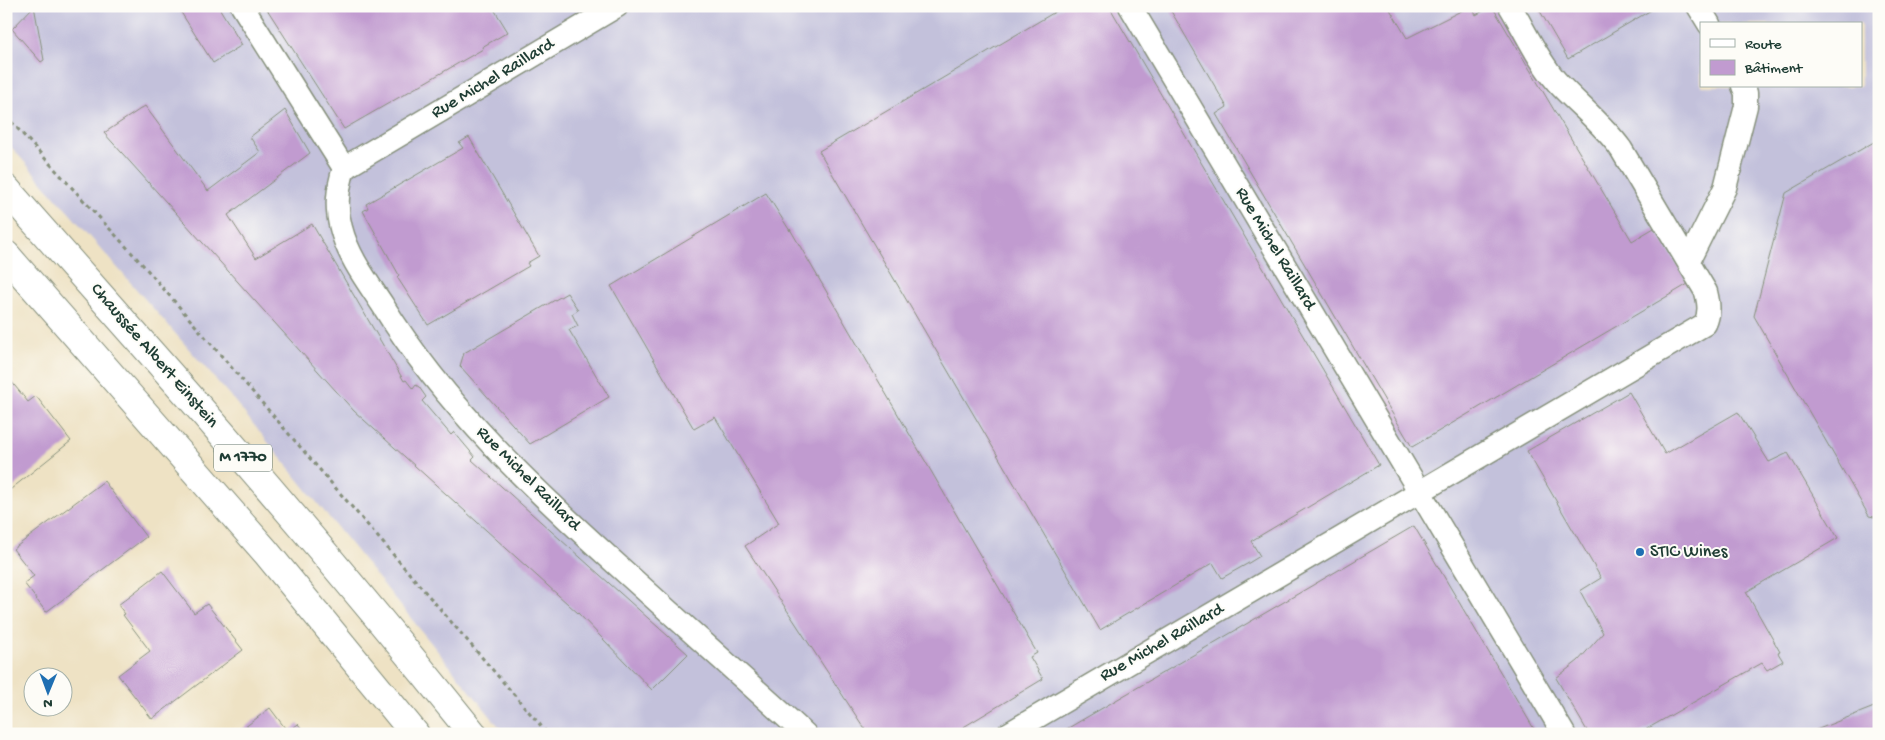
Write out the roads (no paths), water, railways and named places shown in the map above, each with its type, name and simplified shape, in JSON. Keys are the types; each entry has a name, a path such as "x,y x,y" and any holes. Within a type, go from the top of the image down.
{"main road":[{"name":"Chaussée Albert Einstein","path":"6,188 315,542 380,618 473,734"},
{"name":"M 1770","path":"6,255 266,552 415,734"}],"street":[{"path":"242,6 344,168"},
{"name":"Rue Michel Raillard","path":"617,6 344,168 338,196 338,212 346,244 403,339 424,367 512,467 566,519 805,734"},
{"name":"Rue Michel Raillard","path":"1130,6 1420,492"},
{"name":"Rue Michel Raillard","path":"1008,734 1705,324 1709,316 1706,292 1613,137 1569,94 1549,71 1510,6"},
{"path":"1698,6 1707,22"},
{"path":"1688,260 1725,188 1746,106 1746,93 1744,88"},
{"path":"1420,492 1564,734"}],"place":[{"name":"STIC Wines","path":"1640,552"}]}
